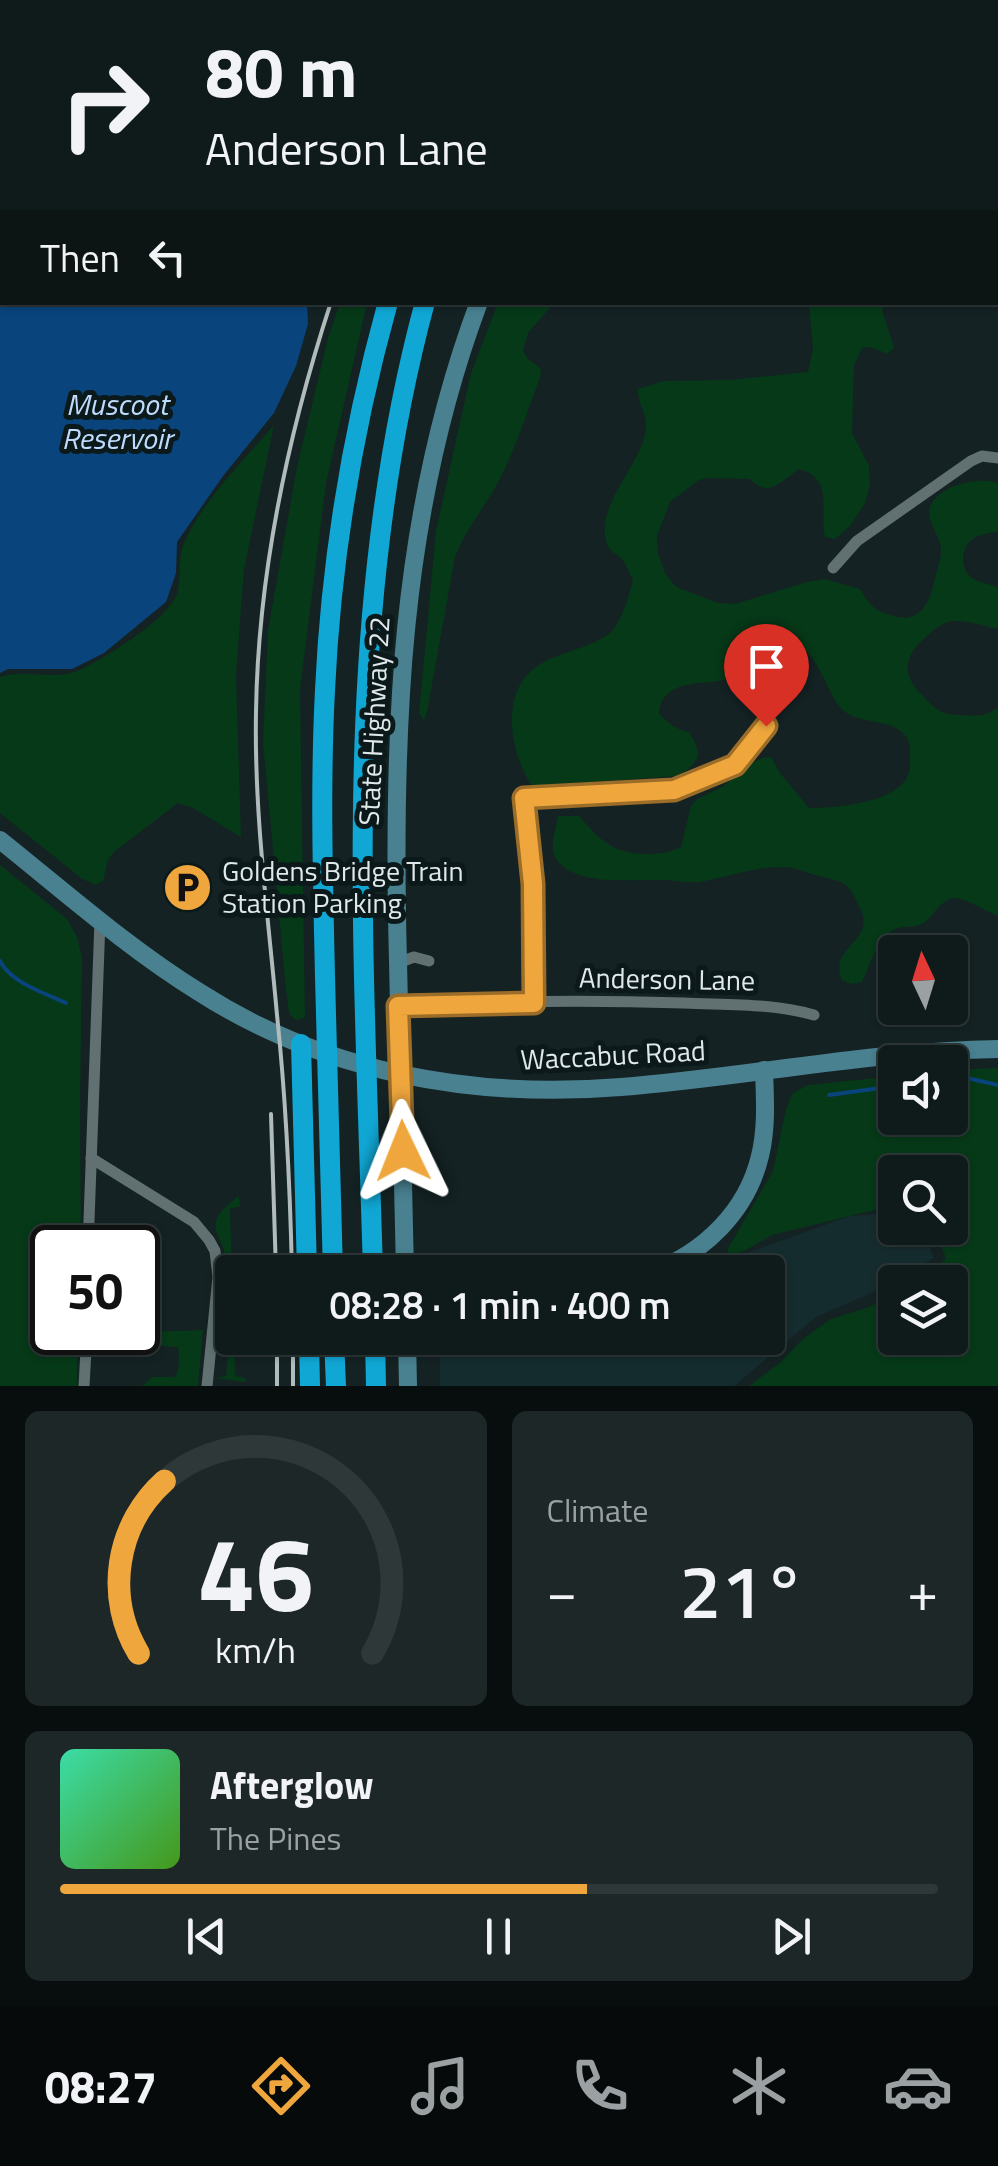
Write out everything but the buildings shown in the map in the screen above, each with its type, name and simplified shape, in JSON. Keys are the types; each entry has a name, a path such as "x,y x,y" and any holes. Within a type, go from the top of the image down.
{"highway":[{"path":"333,1255 321,828 325,687 338,544 364,401 387,305"},
{"path":"373,1255 363,898 366,689 386,478 424,305"},
{"path":"300,1044 306,1255"},
{"path":"309,1355 310,1386"},
{"path":"335,1355 336,1386"},
{"path":"375,1355 376,1386"}],"main road":[{"name":"State Highway 22","path":"406,1255 395,844 404,648 425,490 441,420 478,305"},
{"name":"Waccabuc Road","path":"0,840 202,994 300,1044 391,1073 476,1087 584,1090 933,1050 998,1049"},
{"path":"685,1255 729,1218 754,1177 766,1108 764,1070"},
{"path":"407,1355 408,1386"}],"street":[{"path":"833,568 856,541 971,461 982,456 998,458"},
{"path":"534,1003 533,884 524,798 674,790 735,765 766,726"},
{"path":"89,1225 100,920"},
{"path":"398,963 414,957 429,960"},
{"name":"Anderson Lane","path":"398,1006 658,1002 782,1007 814,1015"},
{"path":"92,1158 194,1222 215,1251 218,1278 207,1386"},
{"path":"84,1386 86,1355"}],"shaded area":[{"path":"878,1214 878,1245 929,1245 934,1258 922,1265 878,1265 878,1290 816,1317 785,1343 785,1255 741,1255 850,1216"},
{"path":"440,1355 771,1355 734,1386 440,1386"}],"green space":[{"path":"339,305 367,305 326,483 300,689 305,1018 296,1020 289,1013 286,990 263,742 268,630 297,467"},
{"path":"497,305 552,305 528,333 523,350 541,369 519,434 502,475 455,557 424,720 419,714 436,531 471,373"},
{"path":"809,305 884,305 882,311 894,347 888,354 862,348 854,365 852,433 869,466 865,503 850,526 835,539 825,537 823,497 817,480 799,469 769,488 750,479 699,480 670,502 657,536 665,573 676,587 718,603 735,604 824,579 860,589 870,604 882,612 904,618 913,616 928,599 940,560 941,545 929,513 934,499 960,484 998,483 998,531 970,541 963,560 971,577 998,587 998,629 964,621 945,623 913,651 908,673 915,688 944,713 981,715 998,707 998,916 964,900 950,899 921,924 878,935 878,948 862,982 851,984 842,980 839,968 863,928 863,918 852,893 841,882 781,867 698,882 605,880 566,869 553,850 558,816 579,816 601,839 626,852 653,854 677,849 697,799 722,787 762,758 771,757 809,808 864,802 902,784 910,766 905,735 889,725 844,711 803,648 786,643 769,650 728,679 683,686 667,695 659,713 672,725 689,732 698,752 695,762 678,776 532,786 513,738 513,704 528,674 550,659 605,636 616,626 625,607 633,581 623,560 608,547 605,530 611,502 645,434 638,389 664,381 730,380 808,372 813,348"},
{"path":"274,425 244,569 236,674 241,837 178,803 115,851 108,860 103,881 95,885 0,813 0,677 72,673 121,647 162,615 177,594 183,547 193,525 225,480"},
{"path":"0,865 67,919 82,957 81,1225 30,1225 30,1355 77,1355 77,1386 0,1386"},
{"path":"998,1068 998,1386 749,1386 831,1319 878,1302 878,1355 968,1355 968,1265 939,1265 946,1258 940,1245 968,1245 968,1155 878,1155 878,1209 772,1235 733,1255 727,1250 773,1171 793,1093 808,1085 878,1078 878,1135 968,1135 968,1069"},
{"path":"239,1196 240,1206 230,1209 231,1255 225,1255 216,1229 219,1215"},
{"path":"203,1330 198,1386 142,1386 152,1377 175,1377 178,1347 160,1346 160,1332"},
{"path":"228,1355 234,1355 235,1376 246,1381 216,1378 226,1376"}],"water":[{"name":"Muscoot Reservoir","path":"0,305 307,305 308,324 296,366 274,413 177,542 176,573 166,602 104,653 72,669 8,669 0,673"}],"waterway":[{"path":"0,961 20,981 66,1003"},
{"path":"968,1078 998,1085"},
{"path":"829,1095 878,1088"}],"railway":[{"path":"291,1255 283,1079 257,788 258,660 278,504 301,402 330,305"},
{"path":"271,1114 275,1255"},
{"path":"277,1355 277,1386"},
{"path":"293,1355 293,1386"}],"place":[{"name":"Goldens Bridge Train Station Parking","path":"187,887"}],"route":[{"path":"403,1151 398,1006 534,1003 533,884 524,798 674,790 735,765 766,726"}]}
